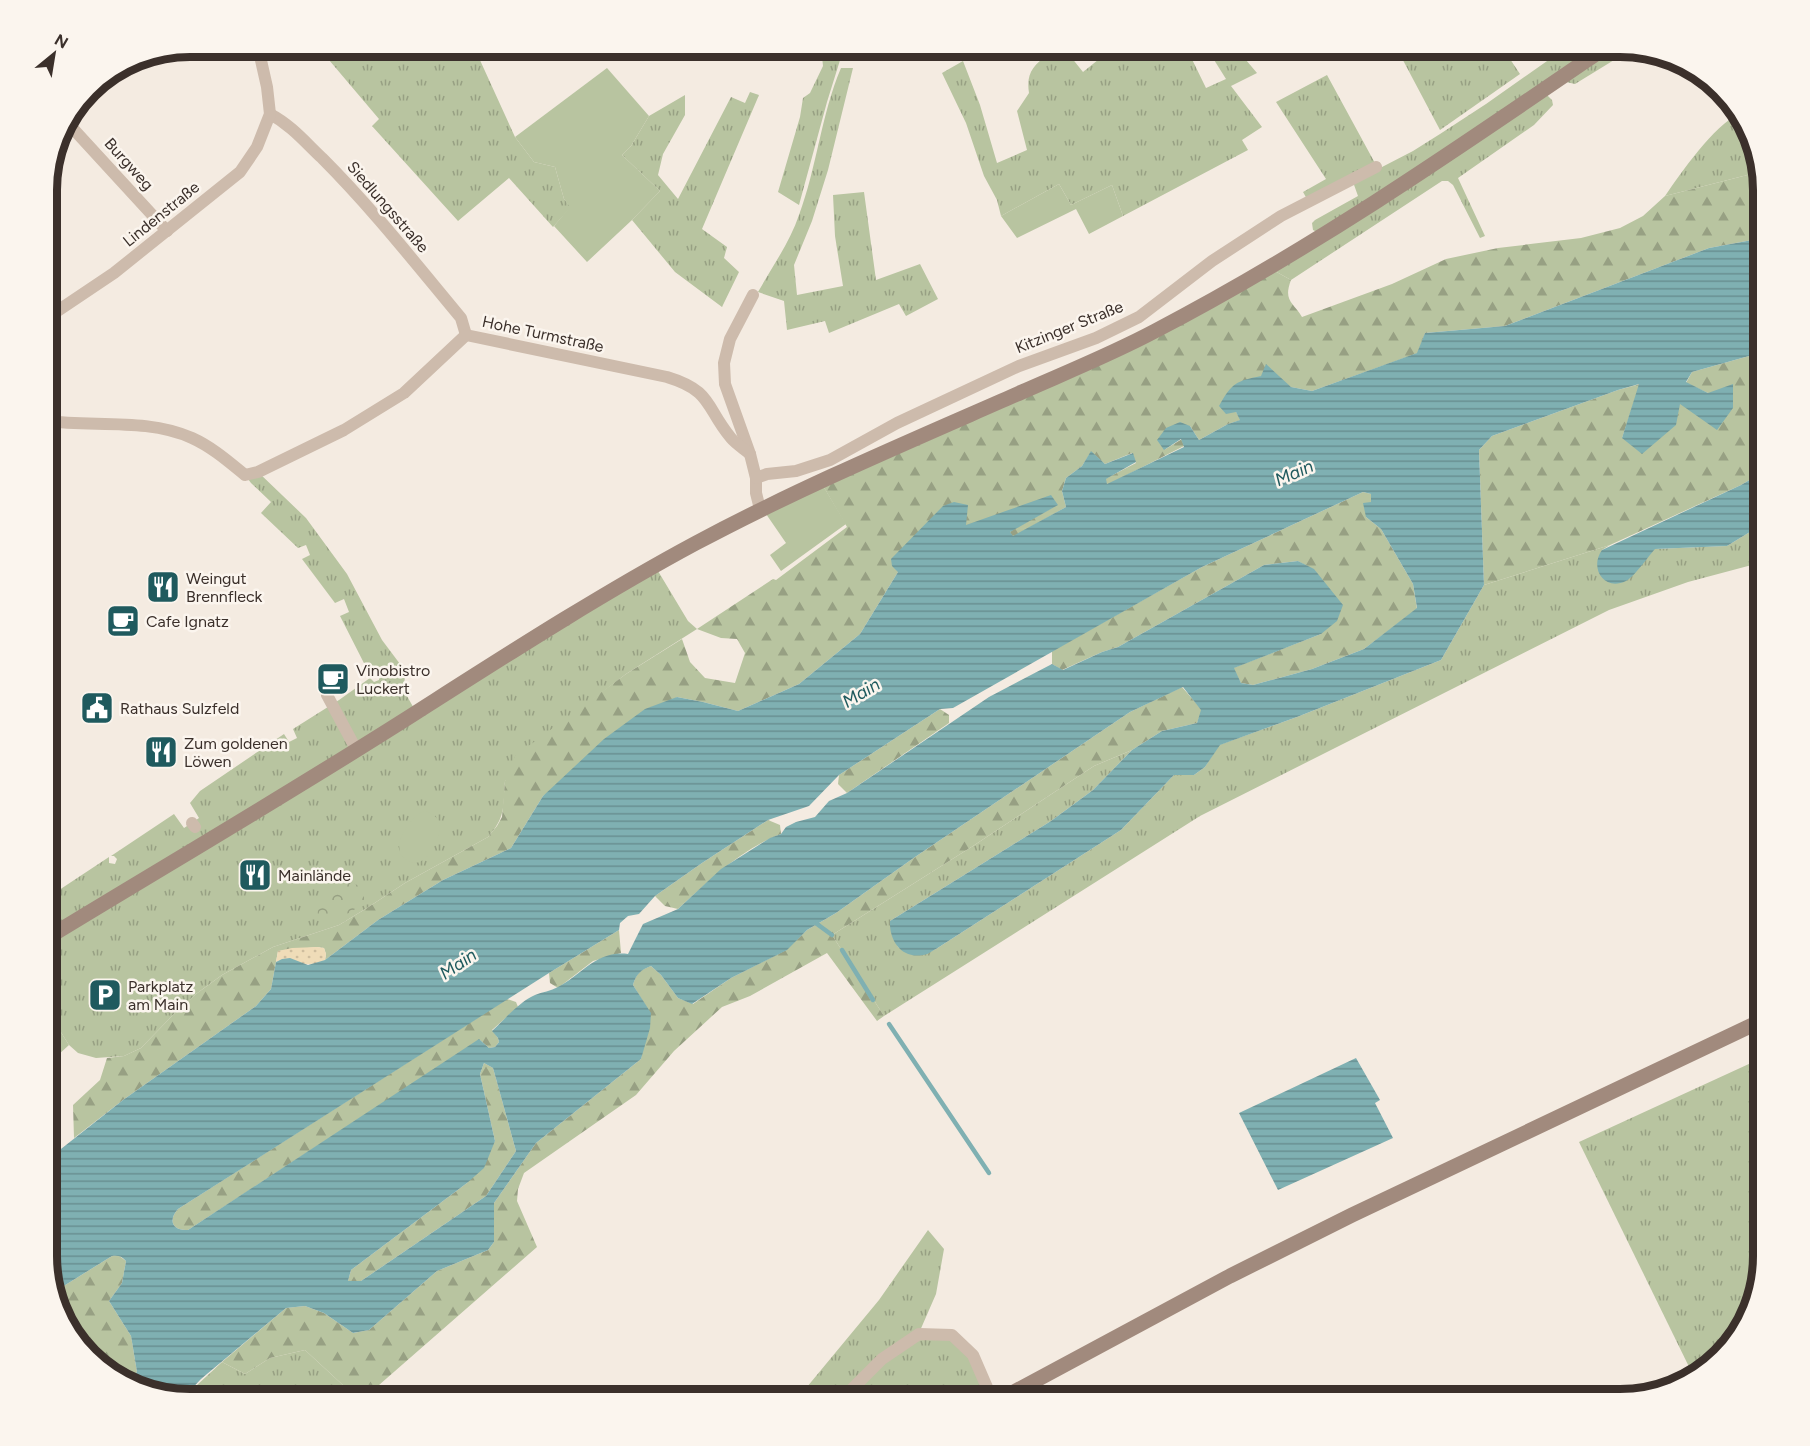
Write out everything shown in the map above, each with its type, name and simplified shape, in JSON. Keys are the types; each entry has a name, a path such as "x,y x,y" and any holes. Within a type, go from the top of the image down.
{"main road":[{"path":"57,932 596,600 692,545 760,509 1087,364 1152,333 1239,286 1343,223 1590,57"},
{"path":"1021,1389 1220,1281 1342,1220 1753,1025"}],"street":[{"path":"260,57 270,114"},
{"name":"Lindenstraße","path":"57,311 114,273 240,172 257,147 270,114"},
{"name":"Siedlungsstraße","path":"270,114 285,122 335,171 377,217 460,318 466,334"},
{"name":"Burgweg","path":"73,128 167,231"},
{"name":"Kitzinger Straße","path":"756,478 767,474 796,471 830,460 897,423 1019,366 1096,338 1139,317 1212,261 1281,216 1376,167"},
{"path":"753,295 730,339 724,363 725,384 750,454 760,509"},
{"name":"Hohe Turmstraße","path":"57,421 152,426 191,437 245,475 258,472 344,430 404,393 466,334 667,377 690,385 703,395 732,439 750,454"},
{"path":"327,695 356,749"},
{"path":"853,1389 882,1359 919,1334 952,1335 973,1355 987,1389"}],"green space":[{"path":"335,57 479,57 515,137 534,162 555,167 564,199 571,207 553,227 509,178 458,221 372,126 379,119 329,60"},
{"path":"822,57 841,57 799,205 778,192 800,117 803,98 810,93 823,66"},
{"path":"1044,57 1071,57 1083,72 1102,57 1191,57 1206,88 1226,79 1212,57 1243,57 1257,73 1231,86 1262,127 1242,140 1248,150 1123,216 1112,185 1071,205 1059,184 1001,216 997,200 984,176 966,123 942,73 963,61 980,105 997,163 1027,150 1017,111 1029,93 1030,75"},
{"path":"1401,57 1509,57 1520,74 1440,130"},
{"path":"1553,57 1585,57 1319,233 1313,230 1312,223 1315,220 1358,196 1353,182 1413,151"},
{"path":"1598,57 1619,57 1575,84 1566,82"},
{"path":"607,68 649,116 631,146 622,155 660,191 587,262 554,226 570,207 564,199 555,167 534,162 515,137"},
{"path":"841,68 853,68 828,170 812,221 794,265 797,295 843,286 835,236 833,195 864,192 876,280 920,264 938,299 906,316 899,304 829,333 825,321 787,330 784,301 758,292 786,245 799,215"},
{"path":"1327,75 1376,165 1307,199 1303,192 1326,179 1276,102"},
{"path":"750,92 759,95 702,229 727,247 724,258 739,272 722,307 675,272 632,220 660,191 622,155 631,146 649,116 685,95 685,115 663,154 658,175 678,199 731,97 745,103"},
{"path":"1546,94 1552,100 1553,105 1534,125 1458,178 1485,236 1480,238 1453,185 1448,181 1442,181 1291,280 1273,270"},
{"path":"1731,119 1735,124 1746,147 1752,174 1665,196 1709,139"},
{"path":"1752,174 1753,240 1709,248 1505,326 1425,333 1418,353 1312,391 1291,387 1261,376 1236,412 1241,420 1228,424 1199,440 1190,426 1164,450 1182,439 1184,446 1107,485 1105,479 1136,463 1132,453 1105,464 1091,452 1082,466 1066,478 1062,491 1066,507 1013,537 1009,532 1057,505 898,572 860,634 799,684 738,711 677,697 543,796 511,848 443,880 378,920 325,960 324,948 278,951 271,989 256,1006 123,1100 74,1138 73,1105 100,1080 107,1058 124,1056 141,1048 196,994 222,975 273,947 339,925 405,883 488,837 502,817 505,781 515,756 626,674 682,639 690,662 705,678 735,683 745,653 737,639 721,638 697,629 773,579 776,580 847,527 822,484 1273,270 1291,280 1289,297 1302,317 1392,284 1446,259 1498,248 1581,238 1620,228 1643,216 1665,196"},
{"path":"1059,184 1071,205 1112,185 1123,216 1089,234 1076,209 1017,238 1001,216"},
{"path":"1749,356 1753,358 1753,478 1610,545 1484,585 1479,450 1492,436 1640,384 1622,438 1680,403 1708,393 1686,383 1692,372"},
{"path":"258,472 306,518 347,574 382,640 406,672 403,689 416,712 655,566 688,621 697,629 626,674 592,700 505,781 501,817 488,837 405,883 339,925 273,947 222,975 196,994 141,1048 124,1056 96,1058 78,1053 69,1045 57,1026 57,891 109,857 109,863 115,864 117,859 111,856 174,814 184,828 199,818 190,803 200,791 284,734 289,742 297,738 293,729 370,678 374,682 379,680 377,673 370,675 340,616 349,612 344,599 335,603 302,559 310,555 306,545 298,548 261,513 271,502 245,475"},
{"path":"822,484 846,524 781,571 770,555 786,543 764,511"},
{"path":"1363,492 1371,494 1366,517 1381,529 1413,584 1417,609 1364,649 1312,669 1253,685 1241,683 1233,668 1321,634 1314,570 1298,561 1264,565 1118,647 1062,670 1052,664 1052,651 1202,567"},
{"path":"1753,530 1753,565 1688,582 1609,610 1200,816 884,1016 832,935 1094,766 1132,750 1093,790 1051,821 890,921 898,947 917,955 936,949 1121,830 1174,775 1194,775 1205,767 1219,745 1441,660 1484,585 1610,545 1602,550 1632,575 1654,549 1727,546"},
{"path":"1182,687 1202,710 1197,723 1162,731 1132,750 1094,766 832,935 884,1016 877,1021 827,953 750,996 722,1007 674,1051 636,1095 524,1173 518,1189 517,1201 537,1247 374,1389 347,1389 305,1350 270,1358 245,1374 222,1362 286,1308 305,1306 324,1313 353,1333 369,1330 437,1271 488,1250 494,1242 494,1203 536,1143 641,1059 650,1013 633,985 641,971 651,966 661,975 678,998 693,1004 731,978 786,950 807,930 836,913 1130,712"},
{"path":"940,709 949,715 949,723 847,793 838,784 839,775"},
{"path":"425,811 439,821 439,835 423,860 410,862 400,854 399,844 409,824 417,815"},
{"path":"768,820 780,825 781,834 766,840 739,857 678,909 665,906 655,896 702,863"},
{"path":"342,882 358,886 363,892 364,901 356,909 325,922 318,918 321,901 328,892"},
{"path":"619,930 621,953 593,961 558,988 550,983 549,973"},
{"path":"507,999 516,1002 518,1007 492,1030 499,1042 495,1047 489,1048 480,1040 188,1230 175,1227 173,1217 178,1209"},
{"path":"57,1026 69,1045 57,1056"},
{"path":"484,1063 493,1068 516,1151 486,1196 361,1281 348,1281 351,1270 467,1183 495,1141 480,1074"},
{"path":"1751,1063 1753,1068 1752,1273 1746,1299 1735,1322 1720,1344 1694,1367 1690,1369 1579,1142"},
{"path":"928,1230 944,1249 936,1294 919,1333 952,1335 973,1355 988,1389 805,1389 879,1300"},
{"path":"118,1255 126,1261 122,1283 109,1301 131,1336 137,1372 133,1376 116,1367 90,1344 71,1315 61,1287 112,1256"},
{"path":"305,1350 347,1389 193,1389 222,1362 245,1374 270,1358"}],"sand":[{"path":"324,948 325,960 310,964 291,959 276,962 278,951"}],"water":[{"name":"Main","path":"1753,240 1753,358 1749,356 1692,372 1686,382 1708,393 1733,384 1733,408 1717,430 1680,404 1676,425 1642,454 1622,438 1639,384 1492,436 1479,450 1484,585 1441,660 1220,745 1205,767 1194,775 1174,775 1121,830 926,954 908,954 898,947 892,935 890,921 1051,821 1093,790 1132,750 1162,731 1197,723 1201,710 1183,687 1130,712 836,913 807,930 787,950 731,978 692,1004 678,998 661,975 651,966 644,969 637,975 633,985 651,1013 650,1028 641,1059 536,1143 494,1203 494,1242 488,1250 437,1271 369,1330 353,1333 324,1313 305,1306 286,1308 192,1389 173,1388 133,1376 137,1372 131,1336 109,1301 122,1283 126,1261 123,1258 112,1256 61,1287 57,1265 57,1152 123,1100 256,1006 271,989 276,962 290,958 308,965 325,960 378,920 443,880 511,848 543,796 604,739 645,709 677,697 738,711 799,684 860,634 898,572 892,566 891,559 943,506 954,502 968,505 966,525 1051,495 1058,505 1010,532 1013,536 1066,507 1062,491 1066,478 1082,466 1091,451 1105,464 1133,453 1136,462 1106,479 1107,484 1184,447 1181,439 1164,450 1157,440 1166,428 1180,422 1190,426 1199,440 1240,420 1236,412 1226,414 1219,406 1236,384 1261,376 1266,364 1291,387 1312,391 1417,353 1425,333 1505,326 1709,248","holes":["1363,492 1371,494 1371,502 1363,503 1366,517 1381,529 1413,584 1417,608 1364,649 1312,669 1253,685 1241,683 1234,668 1321,634 1337,621 1343,605 1314,569 1298,561 1264,565 1118,647 1063,670 1052,664 989,697 847,793 829,801 815,817 786,827 781,834 770,838 721,869 678,909 643,924 628,954 617,954 598,960 567,982 523,1002 492,1031 499,1042 495,1047 489,1048 479,1039 188,1230 178,1229 173,1224 173,1217 178,1209 619,930 620,923 628,916 639,914 655,896 768,820 809,806 839,775 940,709 953,708 1202,567","484,1063 493,1068 516,1151 486,1196 361,1281 348,1281 351,1270 484,1168 495,1141 480,1074"]},
{"path":"1753,478 1753,530 1727,546 1655,549 1633,575 1618,584 1605,581 1601,576 1597,564 1602,550"},
{"path":"1356,1058 1380,1100 1375,1103 1393,1138 1278,1190 1239,1113"}],"waterway":[{"path":"817,924 832,935"},
{"path":"842,950 873,1000"},
{"path":"889,1024 989,1173"}],"place":[{"name":"Weingut Brennfleck","path":"163,587"},
{"name":"Cafe Ignatz","path":"123,621"},
{"name":"Vinobistro Luckert","path":"333,679"},
{"name":"Rathaus Sulzfeld","path":"97,708"},
{"name":"Zum goldenen Löwen","path":"161,752"},
{"name":"Mainlände","path":"255,875"},
{"name":"Parkplatz am Main","path":"105,995"}]}
